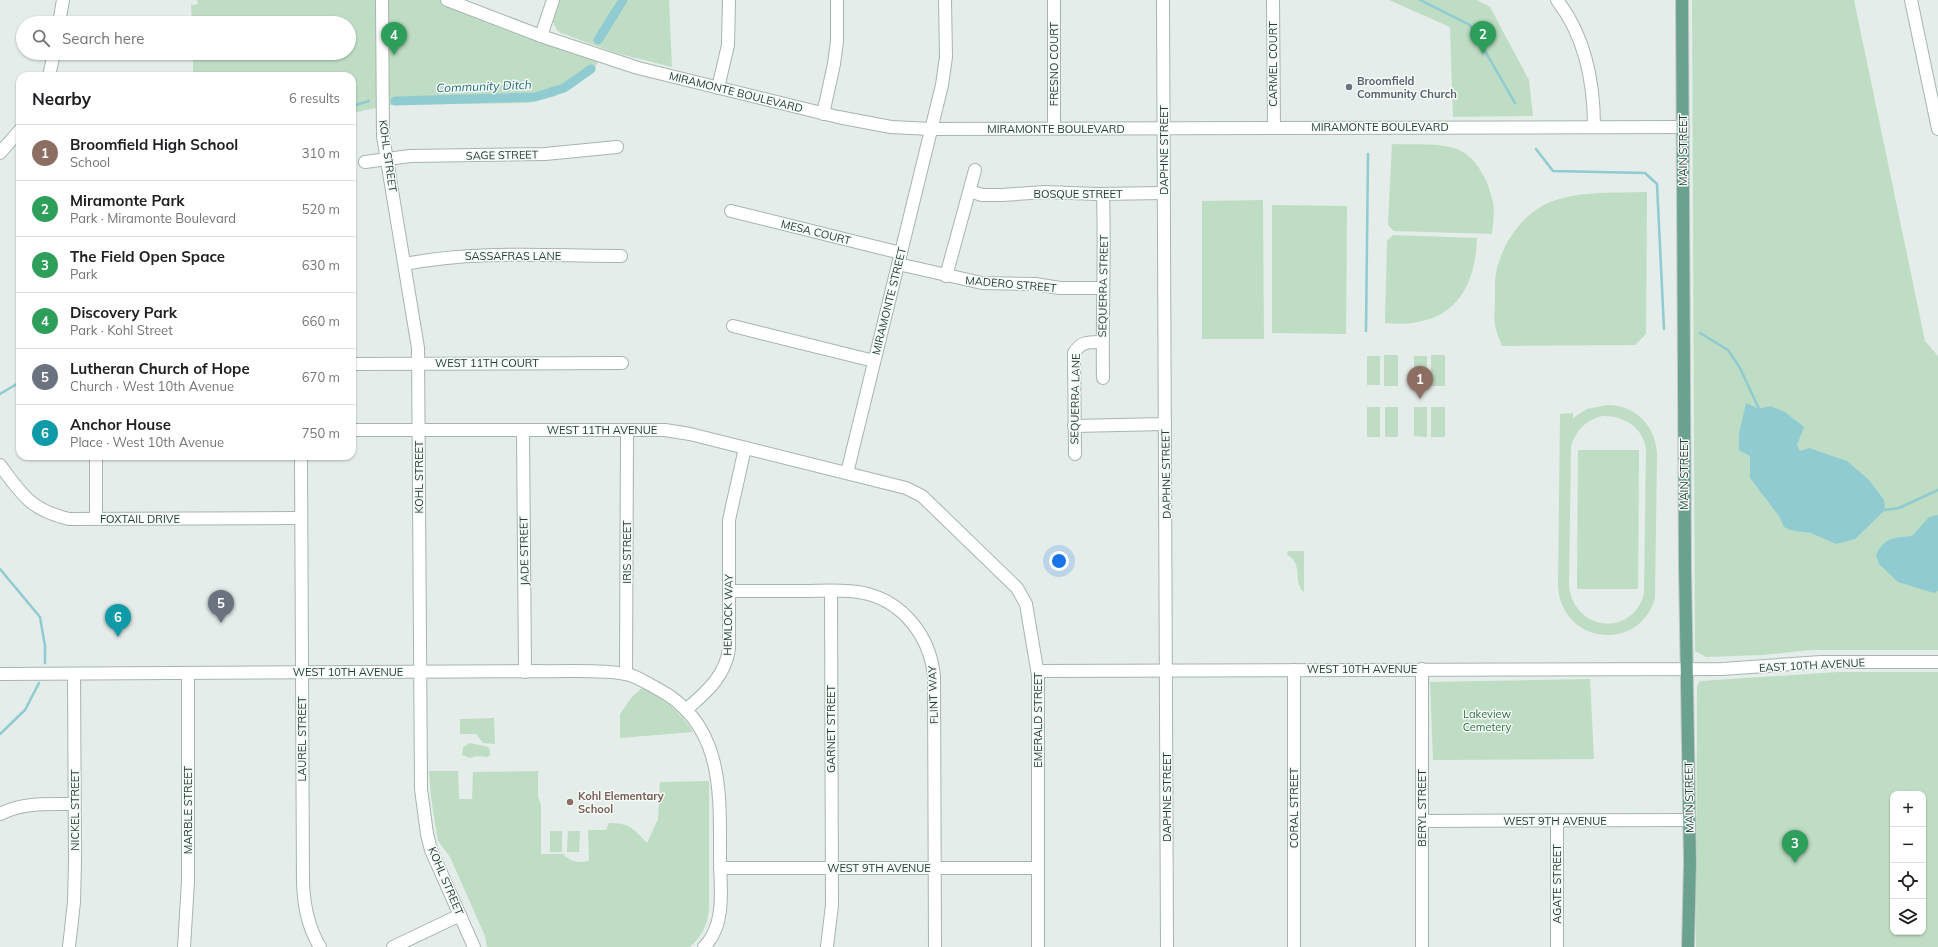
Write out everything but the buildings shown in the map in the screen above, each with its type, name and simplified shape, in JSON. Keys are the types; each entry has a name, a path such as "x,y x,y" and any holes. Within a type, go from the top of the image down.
{"main road":[{"name":"MAIN STREET","path":"1682,0 1686,669 1689,820 1688,947"}],"street":[{"path":"60,16 63,0"},
{"name":"KOHL STREET","path":"382,0 382,123 418,348 421,789 427,834 431,850 474,947"},
{"name":"MIRAMONTE BOULEVARD","path":"447,0 541,36 638,68 869,124 931,130 1054,128 1683,126"},
{"path":"541,36 553,0"},
{"path":"718,88 728,45 729,0"},
{"path":"823,114 834,64 837,41 837,0"},
{"name":"MIRAMONTE STREET","path":"847,473 945,70 945,0"},
{"name":"FRESNO COURT","path":"1054,0 1054,128"},
{"name":"DAPHNE STREET","path":"1163,0 1167,947"},
{"name":"CARMEL COURT","path":"1273,0 1274,128"},
{"path":"1558,0 1577,34 1585,56 1593,93 1594,127"},
{"path":"1911,0 1938,129"},
{"path":"50,72 52,60"},
{"path":"0,153 16,135"},
{"name":"SAGE STREET","path":"364,162 410,156 545,154 617,147"},
{"path":"946,276 970,191 974,170"},
{"name":"BOSQUE STREET","path":"970,191 982,195 1045,192 1104,194 1164,193"},
{"name":"SEQUERRA STREET","path":"1103,378 1102,288 1105,260 1104,194"},
{"name":"MESA COURT","path":"731,211 899,258"},
{"name":"SASSAFRAS LANE","path":"405,264 432,259 468,256 621,256"},
{"name":"MADERO STREET","path":"899,258 946,276 982,283 1035,284 1060,288 1102,288"},
{"path":"733,326 874,361"},
{"name":"SEQUERRA LANE","path":"1075,454 1074,353 1077,348 1086,342 1102,342"},
{"name":"WEST 11TH COURT","path":"356,364 622,363"},
{"path":"1074,426 1165,424"},
{"name":"WEST 11TH AVENUE","path":"356,430 627,430 675,432 847,473"},
{"name":"JADE STREET","path":"523,430 525,672"},
{"name":"IRIS STREET","path":"626,674 627,430"},
{"name":"HEMLOCK WAY","path":"686,710 719,678 725,667 729,649 730,520 745,448"},
{"path":"96,460 96,519"},
{"name":"LAUREL STREET","path":"301,460 304,899 312,934 320,947"},
{"name":"FOXTAIL DRIVE","path":"0,465 24,496 41,510 69,519 301,518"},
{"name":"EMERALD STREET","path":"847,473 906,488 922,496 1017,588 1026,604 1038,671 1038,947"},
{"name":"FLINT WAY","path":"730,591 831,591 865,593 892,605 917,629 929,652 934,676 935,947"},
{"name":"GARNET STREET","path":"827,947 832,905 831,591"},
{"name":"EAST 10TH AVENUE","path":"1686,669 1745,668 1828,662 1938,662"},
{"name":"BERYL STREET","path":"1422,669 1422,947"},
{"name":"WEST 10TH AVENUE","path":"1038,671 1686,669"},
{"name":"CORAL STREET","path":"1294,670 1294,947"},
{"name":"WEST 10TH AVENUE","path":"0,674 608,672 626,674 665,693 686,710"},
{"name":"MARBLE STREET","path":"184,947 188,882 188,673"},
{"name":"NICKEL STREET","path":"69,947 74,902 74,674"},
{"path":"686,710 703,734 716,769 719,802 719,919 713,936 704,947"},
{"path":"0,814 24,806 40,804 74,804"},
{"name":"WEST 9TH AVENUE","path":"1422,821 1689,820"},
{"name":"AGATE STREET","path":"1557,821 1557,947"},
{"name":"WEST 9TH AVENUE","path":"720,868 1038,868"},
{"path":"393,947 460,915"}],"green space":[{"path":"197,0 447,0 601,57 593,70 575,86 553,97 528,103 391,105 356,112 356,72 193,72 193,60 356,60 356,16 192,16 191,5 198,4"},
{"path":"560,0 669,0 672,67 616,53 561,33 557,30 553,22"},
{"path":"1389,0 1477,0 1490,7 1529,80 1533,116 1453,117 1450,27"},
{"path":"1692,0 1854,0 1925,341 1938,356 1938,650 1810,650 1763,655 1706,657 1695,651"},
{"path":"1392,144 1441,145 1457,149 1470,158 1481,171 1491,195 1494,211 1492,234 1394,231 1388,225"},
{"path":"1647,192 1646,334 1635,345 1502,346 1495,322 1496,274 1506,244 1519,225 1536,210 1546,204 1567,197 1601,193"},
{"path":"1263,200 1264,339 1202,339 1202,201"},
{"path":"1272,205 1347,206 1346,334 1272,333"},
{"path":"1393,235 1477,238 1475,259 1470,277 1463,292 1453,305 1440,314 1425,321 1385,323 1387,241"},
{"path":"1384,355 1398,355 1398,386 1384,386"},
{"path":"1431,355 1445,355 1445,386 1431,386"},
{"path":"1367,356 1380,356 1380,385 1367,385"},
{"path":"1414,356 1427,356 1427,386 1414,385"},
{"path":"1607,405 1626,408 1634,412 1647,425 1652,433 1657,452 1655,598 1646,616 1633,628 1618,634 1601,635 1585,630 1572,620 1562,605 1558,585 1560,414 1573,413 1573,418 1587,409","holes":["1610,416 1624,420 1631,424 1641,434 1646,449 1644,594 1638,608 1628,618 1616,623 1604,623 1592,620 1581,612 1573,601 1569,586 1571,446 1582,426 1596,418"]},
{"path":"1367,407 1380,407 1380,437 1367,437"},
{"path":"1385,407 1398,407 1398,437 1385,437"},
{"path":"1414,407 1427,407 1427,437 1414,436"},
{"path":"1431,407 1445,407 1445,437 1431,437"},
{"path":"1578,450 1639,450 1638,589 1577,589"},
{"path":"1288,551 1304,551 1304,592 1299,583 1295,563 1292,558 1287,555"},
{"path":"1838,672 1938,672 1938,947 1696,947 1697,686 1700,681"},
{"name":"Lakeview Cemetery","path":"1590,679 1594,759 1433,760 1430,682"},
{"path":"642,688 671,706 683,718 693,732 620,738 620,714 632,697"},
{"path":"494,718 495,744 483,743 476,734 460,734 460,719"},
{"path":"470,743 488,747 490,750 490,755 488,757 477,756 470,758 462,755 463,747"},
{"path":"429,771 458,771 459,799 472,799 473,772 538,771 538,797 541,805 541,854 563,854 569,859 578,862 589,861 588,830 606,830 609,823 622,824 631,828 647,843 658,819 660,782 709,781 709,911 702,933 690,947 487,947 485,936 450,857 438,841 431,798"},
{"path":"550,831 562,831 562,852 550,852"},
{"path":"568,831 580,831 579,852 567,852"}],"water":[{"path":"1746,403 1759,409 1770,406 1785,412 1804,427 1797,445 1800,451 1809,448 1847,461 1869,480 1884,500 1885,510 1855,539 1836,544 1811,533 1790,530 1784,527 1779,516 1750,478 1750,456 1739,450 1739,434"},
{"path":"1938,515 1938,591 1934,593 1898,582 1879,564 1876,555 1879,549 1886,542 1895,538 1912,536 1929,517"}],"waterway":[{"name":"Community Ditch","path":"598,40 623,0"},
{"path":"1420,0 1470,25 1515,103"},
{"name":"Community Ditch","path":"395,101 535,97 564,88 591,69"},
{"name":"Community Ditch","path":"356,105 369,101"},
{"path":"1536,149 1553,171 1645,173 1657,184 1664,329"},
{"path":"1366,331 1368,154"},
{"path":"1700,333 1728,350 1740,368 1759,409"},
{"name":"Community Ditch","path":"0,394 16,384"},
{"path":"1885,510 1899,508 1938,490"},
{"name":"Community Ditch","path":"0,569 40,617 45,646 45,663"},
{"name":"Community Ditch","path":"0,734 25,710 39,683"}],"place":[{"name":"Miramonte Park","path":"1483,54"},
{"name":"Discovery Park","path":"394,55"},
{"name":"Broomfield Community Church","path":"1349,87"},
{"name":"Broomfield High School","path":"1420,399"},
{"name":"Lutheran Church of Hope","path":"221,623"},
{"name":"Anchor House","path":"118,637"},
{"name":"Kohl Elementary School","path":"570,802"},
{"name":"The Field Open Space","path":"1795,863"}]}
